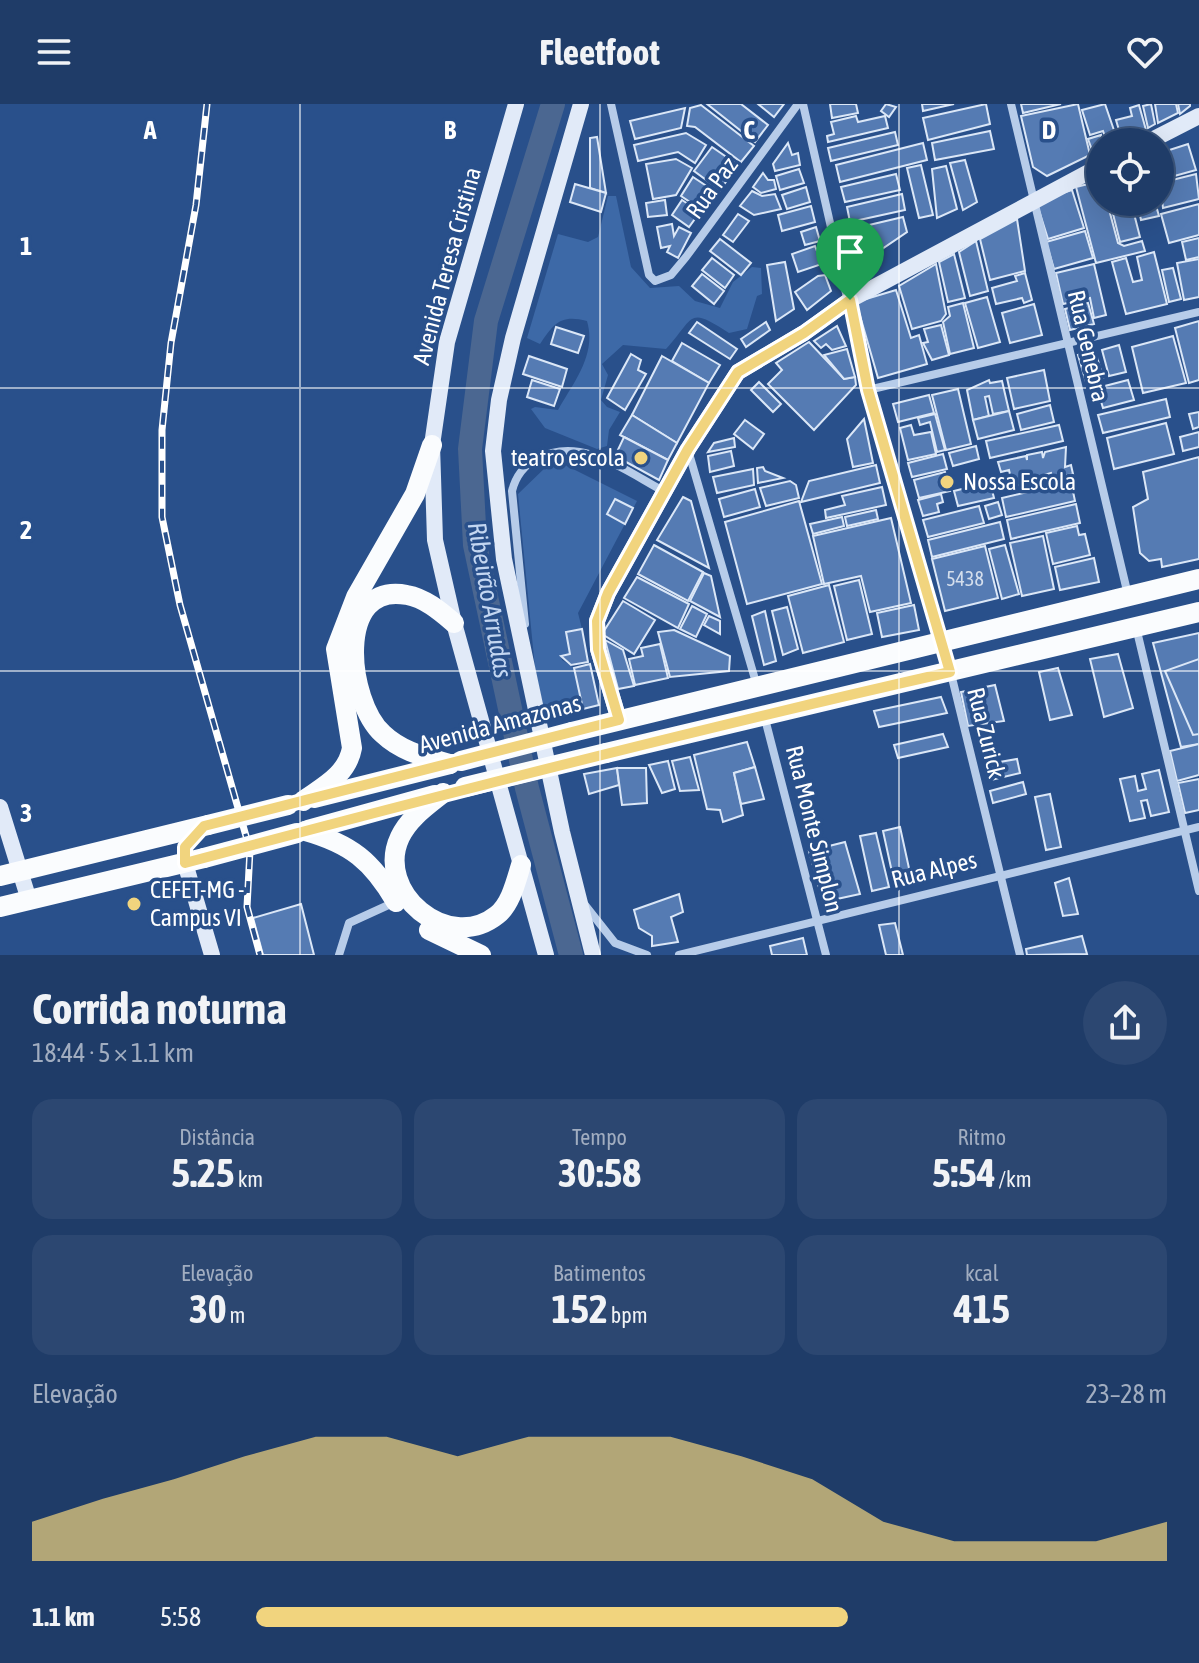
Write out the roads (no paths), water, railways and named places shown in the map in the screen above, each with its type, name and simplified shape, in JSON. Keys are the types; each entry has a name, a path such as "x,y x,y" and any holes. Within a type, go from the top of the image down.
{"main road":[{"name":"Avenida Teresa Cristina","path":"516,104 447,342 432,445 435,540 454,623 546,955"},
{"path":"581,104 513,338 499,400 493,451 504,559 593,955"},
{"path":"1174,129 1199,116"},
{"path":"619,720 598,649 597,621 608,593 667,493 688,449 738,372 804,333 850,300 1086,173"},
{"path":"296,803 340,774 350,761 352,748 336,649 356,597 415,494 432,445"},
{"name":"Avenida Amazonas","path":"10,874 619,720 1199,579"},
{"path":"454,623 422,601 405,594 383,597 366,611 353,641 352,656 358,694 381,733 411,753 456,763"},
{"path":"0,907 195,860 465,787 1199,612"},
{"path":"443,793 410,821 399,839 393,861 397,883 411,904 428,918 452,927 477,923 497,915 509,898 521,865"},
{"path":"0,807 10,874 29,900"},
{"path":"206,825 185,847 195,860 212,955"},
{"path":"301,832 337,840 371,865 396,902 419,925 481,955"}],"street":[{"name":"Rua Paz","path":"611,104 649,275 655,281 661,281 686,257 800,104"},
{"name":"Rua Zurick","path":"800,104 850,300 868,390 943,641 1020,955"},
{"name":"Rua Genebra","path":"1011,104 1129,596"},
{"path":"868,390 1199,312"},
{"path":"530,673 512,491 521,470 548,453 577,449 667,493"},
{"path":"688,449 757,687"},
{"path":"1136,627 1199,891"},
{"name":"Rua Monte Simplon","path":"763,714 826,955"},
{"name":"Rua Alpes","path":"679,955 1199,827"},
{"path":"577,893 615,943 647,955"},
{"path":"339,955 349,923 396,902"}],"waterway":[{"name":"Ribeirão Arrudas","path":"553,104 486,321 470,449 475,545 527,788 571,955"}],"railway":[{"path":"207,104 196,205 171,343 162,430 162,517 180,605 250,850 247,907 260,955"}],"place":[{"name":"teatro escola","path":"641,458"},
{"name":"Nossa Escola","path":"947,482"},
{"name":"CEFET-MG - Campus VI","path":"134,904"}]}
